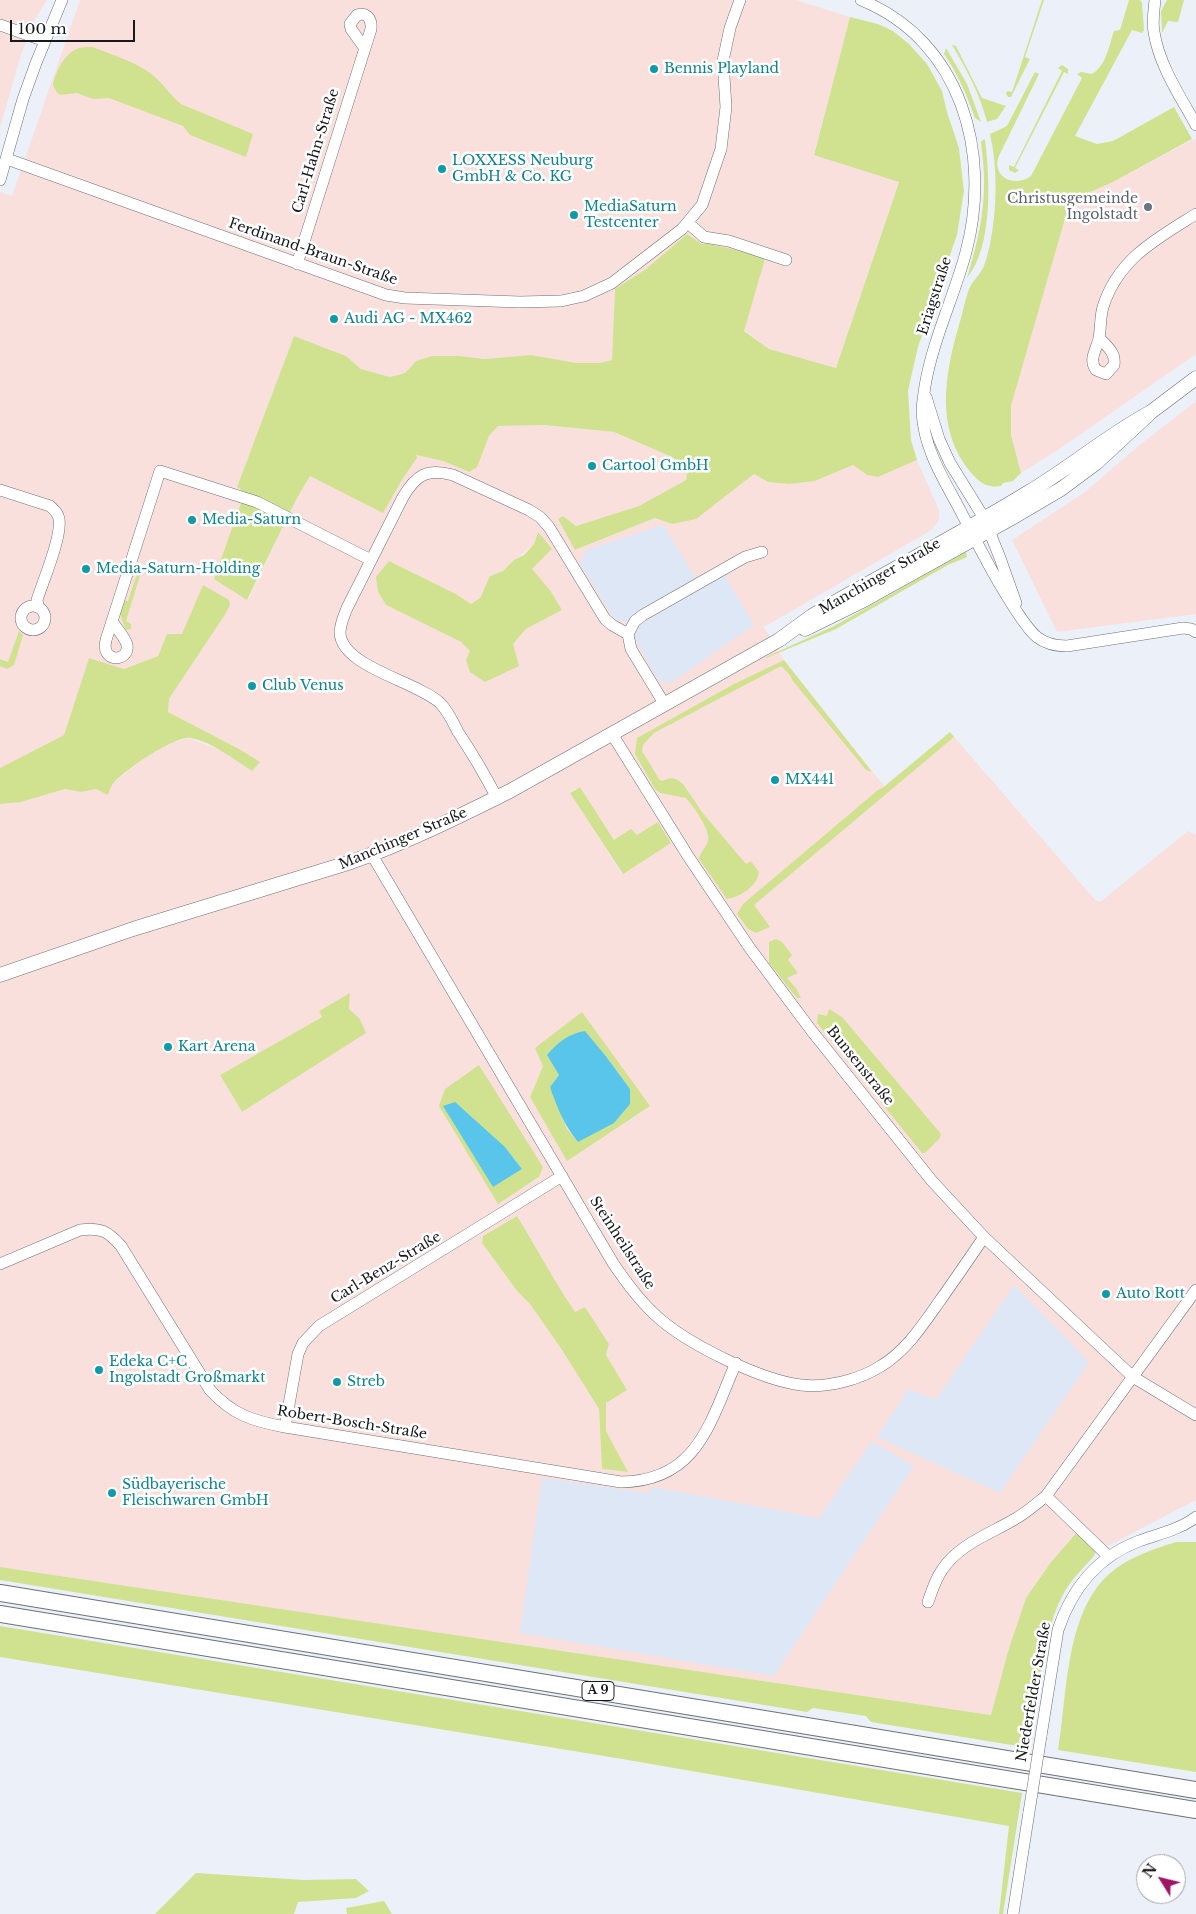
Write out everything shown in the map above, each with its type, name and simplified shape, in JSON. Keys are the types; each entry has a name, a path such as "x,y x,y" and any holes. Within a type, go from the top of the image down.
{"highway":[{"name":"A 9","path":"0,1593 1196,1790"},
{"name":"A 9","path":"0,1614 1196,1810"}],"main road":[{"path":"971,532 981,530 986,524 1029,492 1061,472 1117,432 1151,412 1196,378"},
{"name":"Manchinger Straße","path":"0,975 133,929 372,855 445,823 497,798 665,705 779,640 821,611 971,532"}],"street":[{"path":"0,178 23,99 44,41 62,0"},
{"name":"Ferdinand-Braun-Straße","path":"7,159 386,295 405,298 520,302 561,301 584,296 612,283 659,248 688,223 702,205 722,148 726,107 723,61 730,28 740,0"},
{"name":"Eriagstraße","path":"861,0 890,14 918,36 944,68 954,87 966,118 973,150 975,169 974,210 966,253 935,346 924,391 922,411 925,434 932,456 971,532 1005,593 1030,632 1038,638 1056,646 1067,646 1183,628 1196,632"},
{"path":"1155,0 1153,30 1158,49 1163,63 1196,125"},
{"path":"0,25 44,41"},
{"name":"Carl-Hahn-Straße","path":"297,264 364,47"},
{"path":"1099,338 1103,309 1108,295 1129,261 1152,241 1196,214"},
{"path":"688,223 704,237 729,241 786,260"},
{"path":"924,391 939,439 950,463 986,524 1012,588 1019,615"},
{"path":"112,621 160,471 258,502 371,560"},
{"path":"497,798 448,715 438,702 421,691 359,660 346,650 342,642 340,632 342,620 403,497 413,481 431,472 453,475 530,510 540,517 549,527 605,619 612,626 628,634"},
{"path":"0,490 50,506 56,511 59,518 57,538 37,600 38,606"},
{"path":"665,705 631,648 628,634 636,621 642,615 745,557 762,552"},
{"name":"Bunsenstraße","path":"612,734 688,856 766,970 811,1030 932,1181 984,1237 1133,1377 1196,1415"},
{"name":"Steinheilstraße","path":"372,855 613,1263 643,1303 662,1321 681,1335 706,1350 769,1377 803,1385 828,1384 864,1375 881,1366 907,1345 984,1237"},
{"name":"Carl-Benz-Straße","path":"285,1427 298,1354 303,1343 318,1326 562,1176"},
{"name":"Robert-Bosch-Straße","path":"0,1264 80,1230 93,1228 105,1231 121,1246 202,1378 215,1395 231,1409 245,1417 260,1423 621,1482 652,1479 679,1465 691,1454 709,1426 736,1363"},
{"path":"928,1602 936,1580 943,1568 954,1557 977,1539 1016,1519 1046,1496 1196,1290"},
{"path":"1046,1496 1108,1556"},
{"name":"Niederfelder Straße","path":"1013,1914 1058,1630 1063,1615 1084,1579 1108,1556 1137,1542 1181,1526 1196,1517"}],"shaded area":[{"path":"0,0 47,0 35,19 20,58 0,128"},
{"path":"80,0 796,0 850,17 814,154 899,181 836,368 769,349 744,330 765,259 710,244 702,244 687,234 646,269 615,289 613,360 599,363 577,363 531,355 484,359 460,356 416,361 405,373 390,377 361,369 346,356 294,336 237,487 245,492 242,503 248,600 296,500 310,476 416,455 443,461 469,472 489,436 498,426 544,425 614,432 672,457 688,469 687,479 640,506 576,526 563,516 559,519 576,550 655,518 672,524 716,503 754,474 768,482 789,484 815,481 853,465 867,475 878,477 917,460 939,510 939,519 935,526 930,531 764,627 784,660 884,786 950,732 1095,900 1100,902 1188,831 1196,835 1196,1500 1096,1551 1076,1532 1051,1562 1026,1598 1009,1648 992,1715 0,1567 0,804 21,802 65,789 81,792 113,783 143,759 174,742 189,738 223,751 252,771 239,749 168,713 169,699 230,605 182,634 167,634 158,656 124,669 89,658 64,735 0,768 0,192 12,196","holes":["538,532 531,569 550,590 561,610 526,629 513,644 470,651 461,642 386,605 378,592 389,561 456,594 471,605 480,598 490,576 503,571 534,544","580,787 614,840 637,836 622,874 570,792","350,993 349,1009 360,1019 365,1033 242,1112 220,1075 322,1017 319,1011","480,1065 539,1178 498,1203 440,1106 445,1089","543,1066 567,1160 530,1097","517,1216 575,1313 585,1307 609,1344 606,1355 626,1389 606,1403 606,1431 627,1472 602,1469 599,1409 530,1304 517,1291 482,1243 483,1236"]},
{"path":"1196,138 1196,354 1061,448 1021,473 1011,435 1011,406 1065,219 1088,193 1113,182"},
{"path":"1196,401 1196,614 1057,632 1012,540 1085,492 1137,447"},
{"path":"663,525 698,582 628,622 615,620 580,564 586,550"},
{"path":"724,574 754,625 671,683 658,680 635,639 635,633 640,625"},
{"path":"1014,1285 1089,1362 1000,1493 877,1437 909,1389 936,1400"},
{"path":"872,1441 914,1466 774,1676 520,1633 542,1478 647,1493 653,1487 819,1518"}],"green space":[{"path":"1042,0 1044,0 1025,57 1030,59 1011,97 1008,97 1007,91 1012,92"},
{"path":"1129,0 1140,0 1142,3 1144,30 1142,33 1132,30 1075,136 1097,144 1113,141 1174,107 1192,139 1113,182 1088,193 1065,219 1011,406 1011,435 1021,473 1013,481 1003,483 1001,486 989,486 972,474 955,448 946,412 946,393 951,355 966,297 971,285 985,264 990,244 995,203 995,175 990,134 1007,126 1035,72 1039,74 998,158 997,165 1002,176 1013,181 1019,181 1031,176 1082,78 1077,74 1081,72 1092,74 1101,66 1114,31 1120,30"},
{"path":"1167,0 1184,0 1178,22 1168,21 1162,33 1161,11"},
{"path":"850,17 878,24 893,31 909,44 927,64 942,91 959,148 964,191 957,235 918,347 908,391 911,440 917,460 878,477 867,475 853,465 815,481 789,484 768,482 754,474 696,519 672,524 655,518 575,550 558,519 563,516 576,526 639,506 686,480 688,469 672,457 614,432 544,425 498,426 489,436 477,467 469,472 443,461 416,455 417,458 383,513 310,476 296,500 247,600 214,579 245,492 237,487 294,336 346,356 361,369 390,377 405,373 416,361 432,356 460,356 484,359 531,355 577,363 599,363 612,360 615,289 646,269 687,234 702,244 744,252 765,259 744,331 769,349 836,368 899,182 814,155"},
{"path":"952,45 956,46 982,98 1006,106 997,119 987,122 972,82"},
{"path":"83,47 93,47 126,60 149,72 181,104 253,134 246,157 190,135 183,126 109,98 93,99 77,93 61,95 57,93 53,85 64,59 72,51"},
{"path":"946,48 967,84 981,122 975,118 962,85 944,54"},
{"path":"1062,65 1068,69 1068,74 1064,72 1015,168 1019,170 1015,173 1009,170 1009,165 1014,167 1062,71 1058,68"},
{"path":"984,139 988,174 988,212 981,248 967,278 982,216 984,178 981,142"},
{"path":"538,532 552,549 532,569 550,590 562,610 526,629 513,644 519,666 485,682 470,672 466,660 470,651 461,642 386,605 378,592 376,577 389,561 456,594 471,604 480,598 490,576 503,571 514,560 524,555 534,544"},
{"path":"966,552 967,557 948,565 836,629 766,658 834,626"},
{"path":"139,568 142,569 126,621 131,624 131,629 126,630 120,614 124,600 128,601"},
{"path":"203,585 229,600 230,605 169,699 168,712 260,762 252,771 223,752 191,738 174,742 149,756 117,779 108,795 96,789 81,792 65,789 21,802 0,804 0,768 64,735 89,658 124,669 158,656 167,634 182,634"},
{"path":"19,631 23,635 14,665 7,669 0,666 0,659 8,662"},
{"path":"784,660 872,772 866,770 781,666 654,733 643,745 642,751 659,779 662,781 670,778 676,779 683,784 702,812 746,864 751,861 759,872 751,887 737,896 727,899 699,859 708,841 707,831 701,818 686,798 660,793 655,789 635,754 637,738 734,684"},
{"path":"950,732 954,737 754,905 770,927 756,933 748,929 737,914 743,904"},
{"path":"580,787 614,840 631,829 637,835 658,822 671,843 623,874 570,793"},
{"path":"776,939 782,942 792,955 788,960 798,973 787,978 796,988 801,998 797,998 769,963 769,942"},
{"path":"350,993 349,1009 360,1019 366,1033 242,1112 220,1075 322,1017 319,1011"},
{"path":"829,1009 842,1017 941,1134 940,1138 925,1153 922,1153 817,1023 818,1014 827,1016"},
{"path":"582,1012 650,1106 567,1161 530,1097 543,1066 535,1048","holes":["585,1031 630,1089 578,1142 567,1129 550,1087"]},
{"path":"479,1065 543,1167 539,1177 498,1204 439,1106 445,1089","holes":["505,1147 522,1169 492,1187"]},
{"path":"517,1216 575,1312 585,1307 609,1344 606,1355 627,1390 606,1403 606,1431 628,1472 602,1469 599,1409 530,1304 517,1291 482,1243 483,1236"},
{"path":"1077,1532 1096,1551 1065,1591 1057,1607 1046,1646 1030,1748 871,1722 866,1716 813,1708 807,1712 0,1580 0,1567 991,1715 1009,1648 1026,1598 1051,1562"},
{"path":"1176,1542 1196,1542 1196,1772 1058,1750 1066,1683 1075,1636 1082,1615 1092,1595 1105,1578 1120,1565 1147,1552"},
{"path":"0,1626 1022,1793 1003,1914 999,1914 1009,1826 622,1759 0,1657"},
{"path":"196,1873 304,1880 356,1879 369,1891 356,1898 298,1902 294,1914 155,1914"},
{"path":"384,1901 392,1914 347,1914 346,1908"}],"water":[{"path":"585,1031 630,1089 630,1104 614,1123 578,1142 558,1109 550,1087 559,1075 547,1055 564,1039"},
{"path":"455,1102 505,1147 522,1169 493,1187 443,1106"}],"place":[{"name":"Bennis Playland","path":"654,69"},
{"name":"LOXXESS Neuburg GmbH & Co. KG","path":"442,169"},
{"name":"Christusgemeinde Ingolstadt","path":"1148,207"},
{"name":"MediaSaturn Testcenter","path":"574,215"},
{"name":"Audi AG - MX462","path":"334,319"},
{"name":"Cartool GmbH","path":"592,466"},
{"name":"Media-Saturn","path":"192,520"},
{"name":"Media-Saturn-Holding","path":"86,569"},
{"name":"Club Venus","path":"252,686"},
{"name":"MX441","path":"775,780"},
{"name":"Kart Arena","path":"168,1047"},
{"name":"Auto Rott","path":"1106,1294"},
{"name":"Edeka C+C Ingolstadt Großmarkt","path":"99,1370"},
{"name":"Streb","path":"337,1382"},
{"name":"Südbayerische Fleischwaren GmbH","path":"112,1493"}]}
